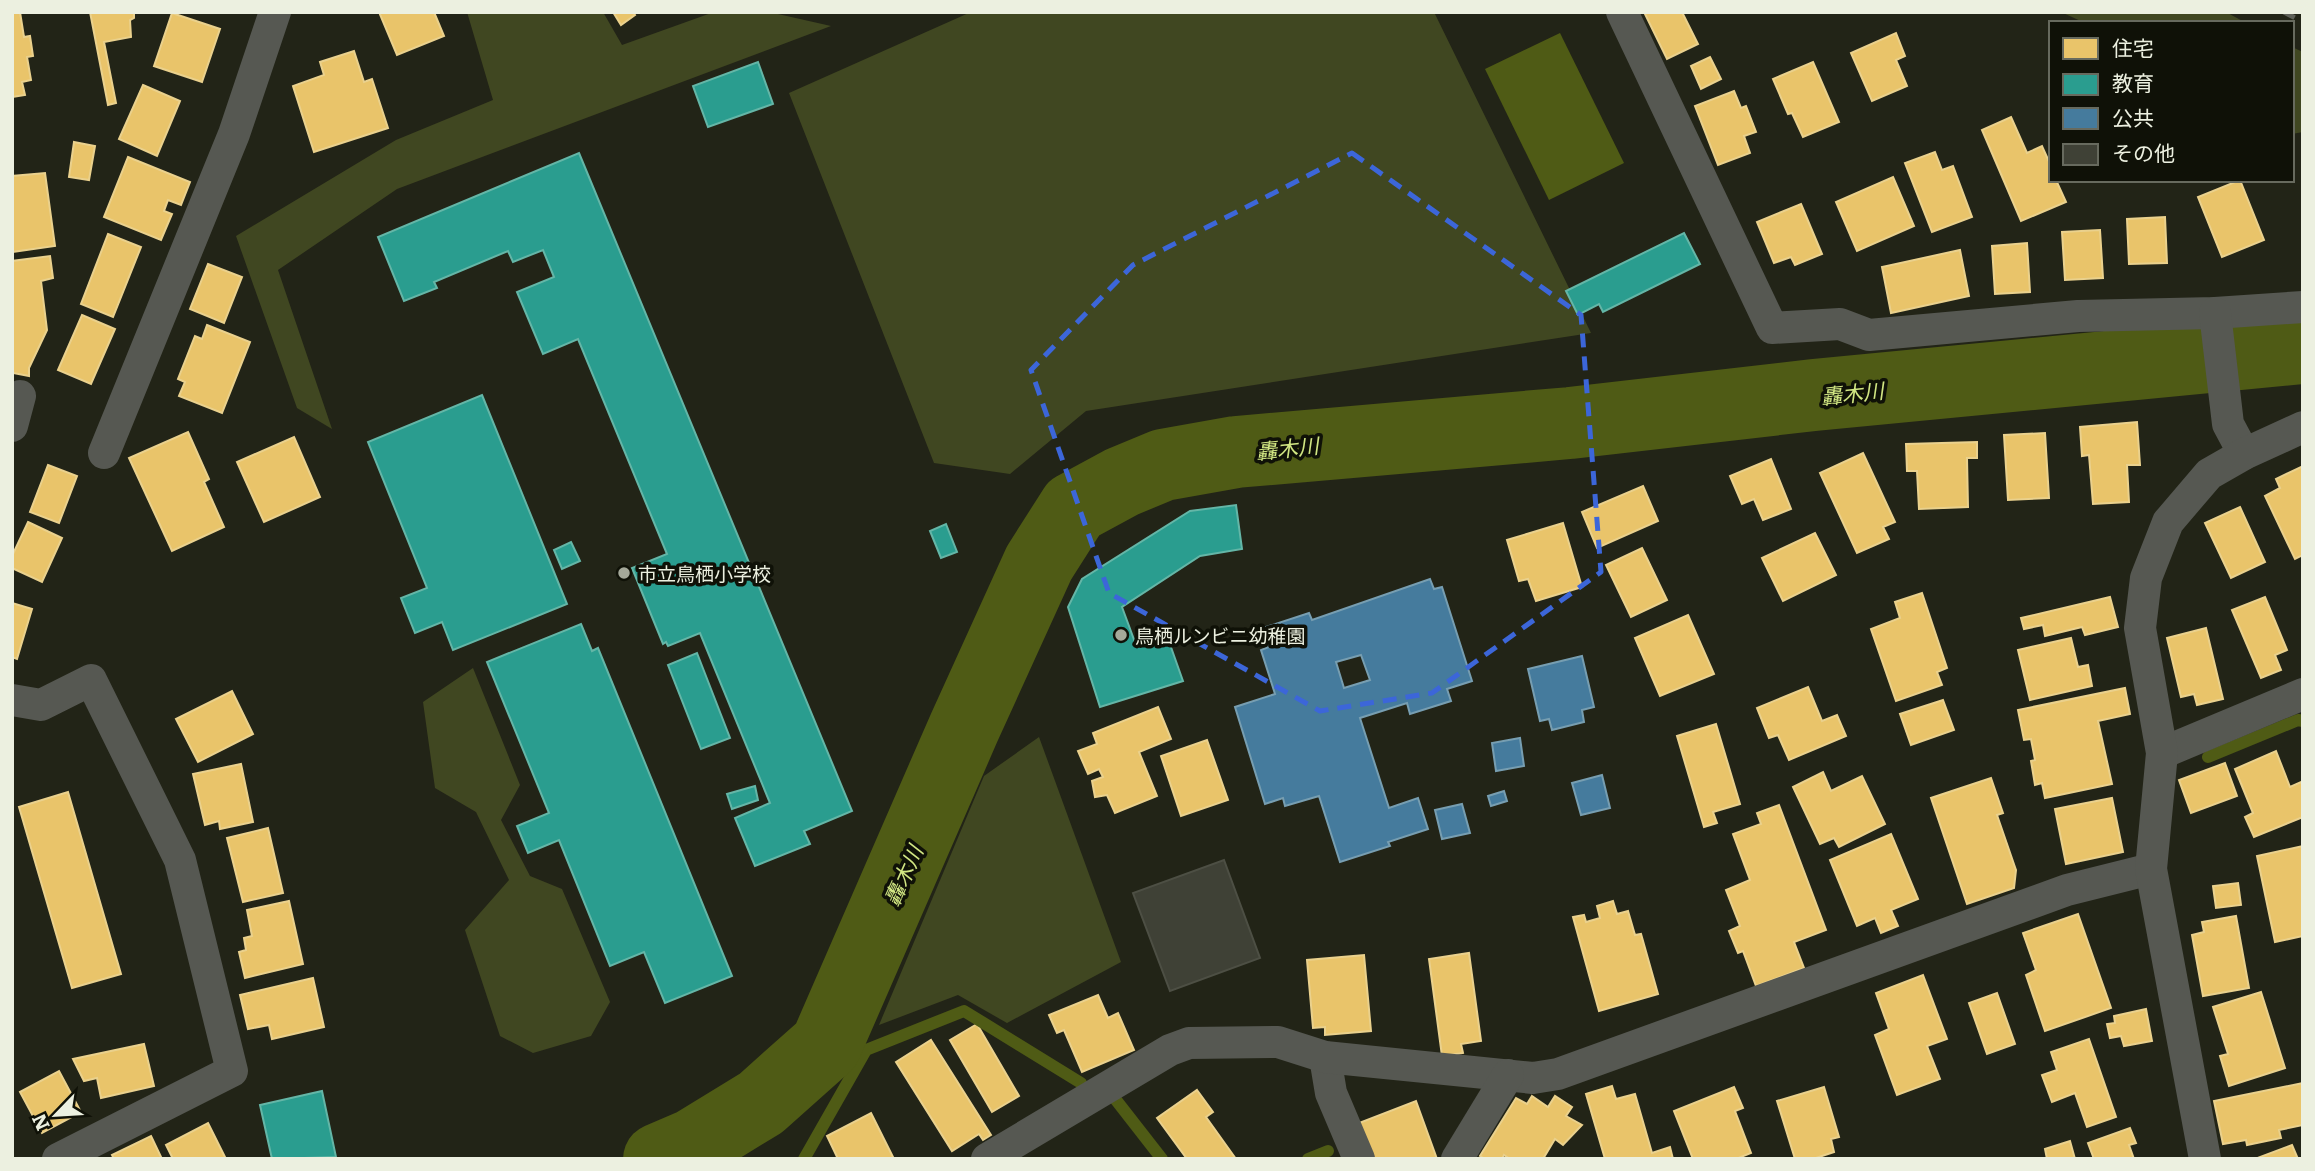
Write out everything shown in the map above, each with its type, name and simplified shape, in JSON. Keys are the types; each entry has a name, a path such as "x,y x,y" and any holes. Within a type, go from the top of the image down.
{"street":[{"path":"104,453 234,134 275,12"},
{"path":"1622,12 1772,328 1840,324 1869,335 2078,316 2215,313 2303,307"},
{"path":"2215,313 2228,424 2244,454"},
{"path":"12,426 20,396"},
{"path":"2205,1159 2151,869 2162,753 2140,628 2146,578 2168,522 2209,474 2244,454 2303,427"},
{"path":"12,700 41,705 91,680 180,860 232,1070 58,1159"},
{"path":"2162,753 2303,694"},
{"path":"987,1159 1170,1050 1189,1043 1278,1042 1325,1057 1533,1078 1558,1074 2067,890 2151,869"},
{"path":"1325,1057 1331,1093 1359,1159"},
{"path":"1457,1159 1508,1075"}],"highlighted area":[{"path":"1352,153 1581,315 1601,572 1432,693 1320,711 1109,593 1031,370 1133,265"}],"shaded area":[{"path":"467,12 603,12 622,45 714,12 769,12 831,26 397,189 278,270 332,429 297,408 236,236 396,140 493,100"},
{"path":"971,12 1434,12 1591,333 1086,411 1010,474 934,463 789,93"},
{"path":"2061,12 2226,12 2242,21 2081,21"},
{"path":"1560,33 1624,163 1549,200 1485,69"},
{"path":"2294,48 2303,52 2303,132 2294,134"},
{"path":"473,668 520,785 501,820 530,876 562,889 610,1002 591,1036 533,1053 500,1036 465,930 509,880 476,812 435,788 423,702"},
{"path":"1039,737 1121,962 1007,1023 958,995 879,1025 984,776"}],"building: 住宅":[{"path":"12,12 20,12 24,37 30,36 33,56 27,57 31,80 22,82 25,95 12,97"},
{"path":"90,12 134,12 134,18 130,20 131,37 104,42 116,103 108,105"},
{"path":"379,12 434,12 444,36 397,55"},
{"path":"613,12 633,12 635,15 621,25"},
{"path":"1644,12 1682,12 1698,44 1667,59"},
{"path":"172,13 220,29 202,82 154,66"},
{"path":"1896,33 1905,56 1896,60 1907,86 1872,101 1851,53"},
{"path":"354,51 364,82 372,79 388,128 314,152 293,86 324,75 320,62"},
{"path":"1710,57 1721,79 1701,89 1691,66"},
{"path":"1813,62 1839,122 1803,137 1792,113 1788,114 1773,79"},
{"path":"143,85 180,101 157,156 119,139"},
{"path":"1734,91 1741,108 1746,106 1756,132 1744,136 1750,153 1718,165 1695,106"},
{"path":"2011,117 2027,153 2042,146 2049,162 2049,182 2057,182 2066,202 2021,221 1982,130"},
{"path":"74,142 95,146 89,180 69,177"},
{"path":"1935,152 1942,170 1953,166 1972,217 1932,232 1905,163"},
{"path":"128,157 190,182 181,205 168,200 164,211 172,214 161,240 104,217"},
{"path":"45,173 55,246 12,252 12,176"},
{"path":"1893,177 1914,226 1857,251 1836,202"},
{"path":"2241,182 2264,240 2222,257 2198,197"},
{"path":"1801,204 1822,254 1795,265 1791,257 1774,263 1757,222"},
{"path":"2165,217 2167,263 2129,264 2127,219"},
{"path":"2100,230 2103,278 2065,280 2062,232"},
{"path":"108,234 141,247 113,317 81,304"},
{"path":"2027,243 2030,292 1995,294 1992,246"},
{"path":"1960,250 1969,296 1891,313 1882,267"},
{"path":"50,256 53,278 41,281 47,330 29,368 29,376 13,373 12,261"},
{"path":"208,264 242,277 224,323 190,309"},
{"path":"82,315 115,329 91,384 58,370"},
{"path":"207,325 250,342 222,413 179,396 185,382 178,379 195,336 202,339"},
{"path":"2137,422 2140,465 2127,465 2129,502 2093,504 2089,455 2082,456 2080,427"},
{"path":"188,432 209,479 204,482 224,527 172,551 129,458"},
{"path":"2045,433 2049,498 2008,500 2004,435"},
{"path":"294,437 320,497 264,522 237,462"},
{"path":"1977,442 1977,458 1967,458 1968,507 1919,509 1917,471 1907,471 1906,444"},
{"path":"1863,453 1895,522 1883,527 1889,539 1857,553 1820,473"},
{"path":"1771,459 1791,509 1763,520 1754,499 1742,504 1730,476"},
{"path":"48,465 77,476 59,523 30,512"},
{"path":"2303,466 2303,555 2295,559 2265,496 2280,488 2276,479"},
{"path":"1643,486 1658,521 1597,548 1582,512"},
{"path":"2240,507 2265,562 2231,578 2205,523"},
{"path":"28,522 62,538 42,582 12,568 12,556"},
{"path":"1563,523 1582,587 1536,601 1528,579 1519,581 1507,540"},
{"path":"1815,533 1836,575 1783,601 1762,558"},
{"path":"1642,548 1667,600 1631,617 1606,565"},
{"path":"1922,593 1947,668 1937,672 1942,685 1896,701 1871,629 1900,618 1895,602"},
{"path":"2110,597 2118,627 2085,635 2082,627 2045,636 2043,625 2024,629 2021,618"},
{"path":"2265,597 2287,650 2275,655 2281,670 2261,678 2232,610"},
{"path":"12,603 32,609 17,659 12,657"},
{"path":"1688,615 1714,674 1660,696 1635,638"},
{"path":"2206,628 2223,699 2197,705 2194,694 2181,697 2167,638"},
{"path":"2071,638 2078,667 2088,665 2092,686 2030,700 2018,650"},
{"path":"1808,687 1822,721 1837,715 1846,736 1789,760 1778,735 1769,738 1757,708"},
{"path":"2125,688 2130,714 2098,721 2112,784 2045,798 2042,783 2035,785 2031,761 2035,760 2031,739 2024,740 2018,710"},
{"path":"232,691 253,734 198,762 176,719"},
{"path":"1943,700 1954,730 1911,745 1900,714"},
{"path":"1158,707 1171,739 1139,752 1157,796 1115,813 1107,795 1095,797 1092,781 1103,777 1099,769 1088,774 1078,751 1097,744 1093,733"},
{"path":"1716,724 1740,804 1713,812 1717,823 1704,827 1677,736"},
{"path":"1207,740 1228,800 1181,816 1161,756"},
{"path":"2276,751 2290,787 2301,782 2303,786 2303,817 2254,837 2245,817 2253,813 2235,769"},
{"path":"2225,763 2237,796 2191,813 2179,780"},
{"path":"241,764 253,822 220,829 219,821 205,825 193,774"},
{"path":"1823,772 1831,791 1862,776 1885,824 1839,847 1834,838 1820,844 1793,787"},
{"path":"1991,778 2003,813 1997,815 2016,870 2014,888 1967,904 1931,798"},
{"path":"68,792 121,974 72,988 19,807"},
{"path":"2112,798 2123,852 2066,864 2055,809"},
{"path":"1779,805 1826,930 1794,942 1804,968 1756,986 1743,951 1738,953 1729,931 1740,926 1726,890 1750,880 1733,834 1761,824 1757,813"},
{"path":"268,828 283,893 243,902 227,838"},
{"path":"1891,834 1918,899 1891,910 1898,926 1881,933 1875,918 1857,926 1830,860"},
{"path":"2303,846 2303,936 2275,942 2257,856"},
{"path":"2238,883 2241,905 2216,908 2213,886"},
{"path":"289,901 303,964 245,978 239,952 246,950 244,938 252,936 247,910"},
{"path":"1613,901 1617,914 1628,911 1635,935 1641,934 1658,994 1599,1011 1573,917 1584,915 1586,922 1600,918 1597,906"},
{"path":"2078,914 2111,1008 2045,1031 2026,975 2036,970 2023,933"},
{"path":"2236,916 2249,988 2203,996 2192,935 2204,932 2202,922"},
{"path":"1469,953 1481,1041 1461,1044 1463,1053 1442,1056 1429,959"},
{"path":"1364,955 1371,1031 1325,1035 1325,1027 1313,1028 1307,960"},
{"path":"1923,975 1947,1039 1927,1046 1940,1079 1897,1095 1875,1035 1889,1029 1876,993"},
{"path":"313,978 324,1027 272,1039 269,1025 248,1029 240,995"},
{"path":"2261,992 2285,1068 2229,1086 2220,1056 2228,1054 2213,1007"},
{"path":"1997,993 2015,1044 1987,1054 1969,1003"},
{"path":"1098,995 1108,1018 1118,1013 1134,1050 1082,1072 1064,1030 1057,1033 1049,1015"},
{"path":"2146,1009 2152,1041 2124,1046 2121,1036 2110,1038 2107,1024 2115,1023 2114,1016"},
{"path":"977,1024 1019,1096 992,1112 950,1040"},
{"path":"2089,1039 2116,1117 2087,1127 2075,1093 2052,1102 2042,1075 2057,1070 2051,1052"},
{"path":"931,1040 991,1135 983,1140 979,1134 952,1151 896,1062"},
{"path":"144,1044 154,1086 101,1098 97,1078 84,1081 73,1059"},
{"path":"59,1071 81,1112 42,1133 20,1092"},
{"path":"2303,1083 2303,1125 2279,1130 2281,1138 2247,1145 2246,1140 2223,1144 2214,1101"},
{"path":"1612,1086 1616,1099 1635,1094 1652,1153 1670,1147 1673,1159 1605,1159 1586,1094"},
{"path":"1734,1087 1743,1108 1735,1111 1751,1153 1736,1159 1693,1159 1674,1111"},
{"path":"1824,1087 1839,1137 1831,1139 1834,1152 1813,1159 1795,1159 1777,1101"},
{"path":"1197,1090 1213,1112 1206,1117 1236,1159 1187,1159 1157,1118"},
{"path":"1532,1096 1548,1107 1555,1096 1572,1107 1566,1116 1582,1125 1563,1145 1555,1139 1543,1159 1510,1159 1504,1155 1502,1159 1485,1159 1480,1156 1516,1098 1527,1104"},
{"path":"1416,1101 1437,1159 1373,1159 1359,1123"},
{"path":"871,1113 894,1159 838,1159 827,1136"},
{"path":"208,1123 226,1159 173,1159 166,1145"},
{"path":"2130,1128 2136,1143 2129,1145 2134,1159 2094,1159 2088,1143"},
{"path":"151,1136 162,1159 114,1159 112,1155"},
{"path":"2070,1141 2075,1159 2047,1159 2045,1149"},
{"path":"2292,1145 2298,1159 2255,1159"}],"building: 教育":[{"path":"758,62 773,104 708,127 693,86"},
{"path":"579,153 852,811 804,831 810,844 755,866 735,818 770,803 700,633 668,646 666,642 663,644 632,568 667,554 578,339 543,354 517,292 554,277 543,250 513,262 508,251 434,282 437,288 404,301 378,237"},
{"path":"1684,233 1700,264 1603,312 1599,304 1578,315 1566,291"},
{"path":"482,395 567,604 453,650 442,622 415,633 401,598 427,588 368,442"},
{"path":"1236,505 1242,549 1200,556 1122,607 1136,645 1167,636 1183,681 1100,707 1068,607 1082,579 1190,511"},
{"path":"946,524 957,552 941,558 930,531"},
{"path":"571,542 580,561 562,569 554,550"},
{"path":"581,624 592,651 598,648 732,976 665,1003 644,952 610,966 559,840 528,853 517,826 549,813 487,662"},
{"path":"697,653 730,738 701,749 668,665"},
{"path":"755,786 758,800 732,809 727,794"},
{"path":"322,1091 336,1157 272,1159 260,1105"}],"building: 公共":[{"path":"1430,579 1434,589 1442,587 1472,681 1447,689 1451,701 1410,714 1407,703 1360,718 1389,808 1418,798 1428,829 1388,842 1390,846 1340,862 1319,796 1285,806 1283,798 1265,804 1235,707 1275,694 1261,650 1269,647 1263,628 1309,613 1312,620","holes":["1361,655 1370,680 1344,688 1336,662"]},
{"path":"1582,656 1594,707 1582,710 1584,722 1552,730 1549,719 1540,721 1528,669"},
{"path":"1520,738 1524,766 1496,771 1492,743"},
{"path":"1602,775 1610,808 1581,815 1572,783"},
{"path":"1504,791 1507,801 1491,806 1488,796"},
{"path":"1462,804 1470,833 1442,839 1435,810"}],"building: その他":[{"path":"1224,860 1260,958 1170,991 1133,893"}],"waterway":[{"name":"轟木川","path":"659,1159 694,1144 761,1103 826,1045 1039,563 1074,508 1122,482 1163,465 1236,452 1570,423 1814,395 2303,348"},
{"path":"2208,757 2298,720 2303,721"},
{"path":"804,1159 866,1050 964,1011 1081,1083"},
{"path":"1116,1100 1162,1159"},
{"path":"1308,1159 1328,1151"}],"railway":[{"path":"2284,12 2303,22"}],"place":[{"name":"市立鳥栖小学校","path":"624,573"},
{"name":"鳥栖ルンビニ幼稚園","path":"1121,635"}]}
